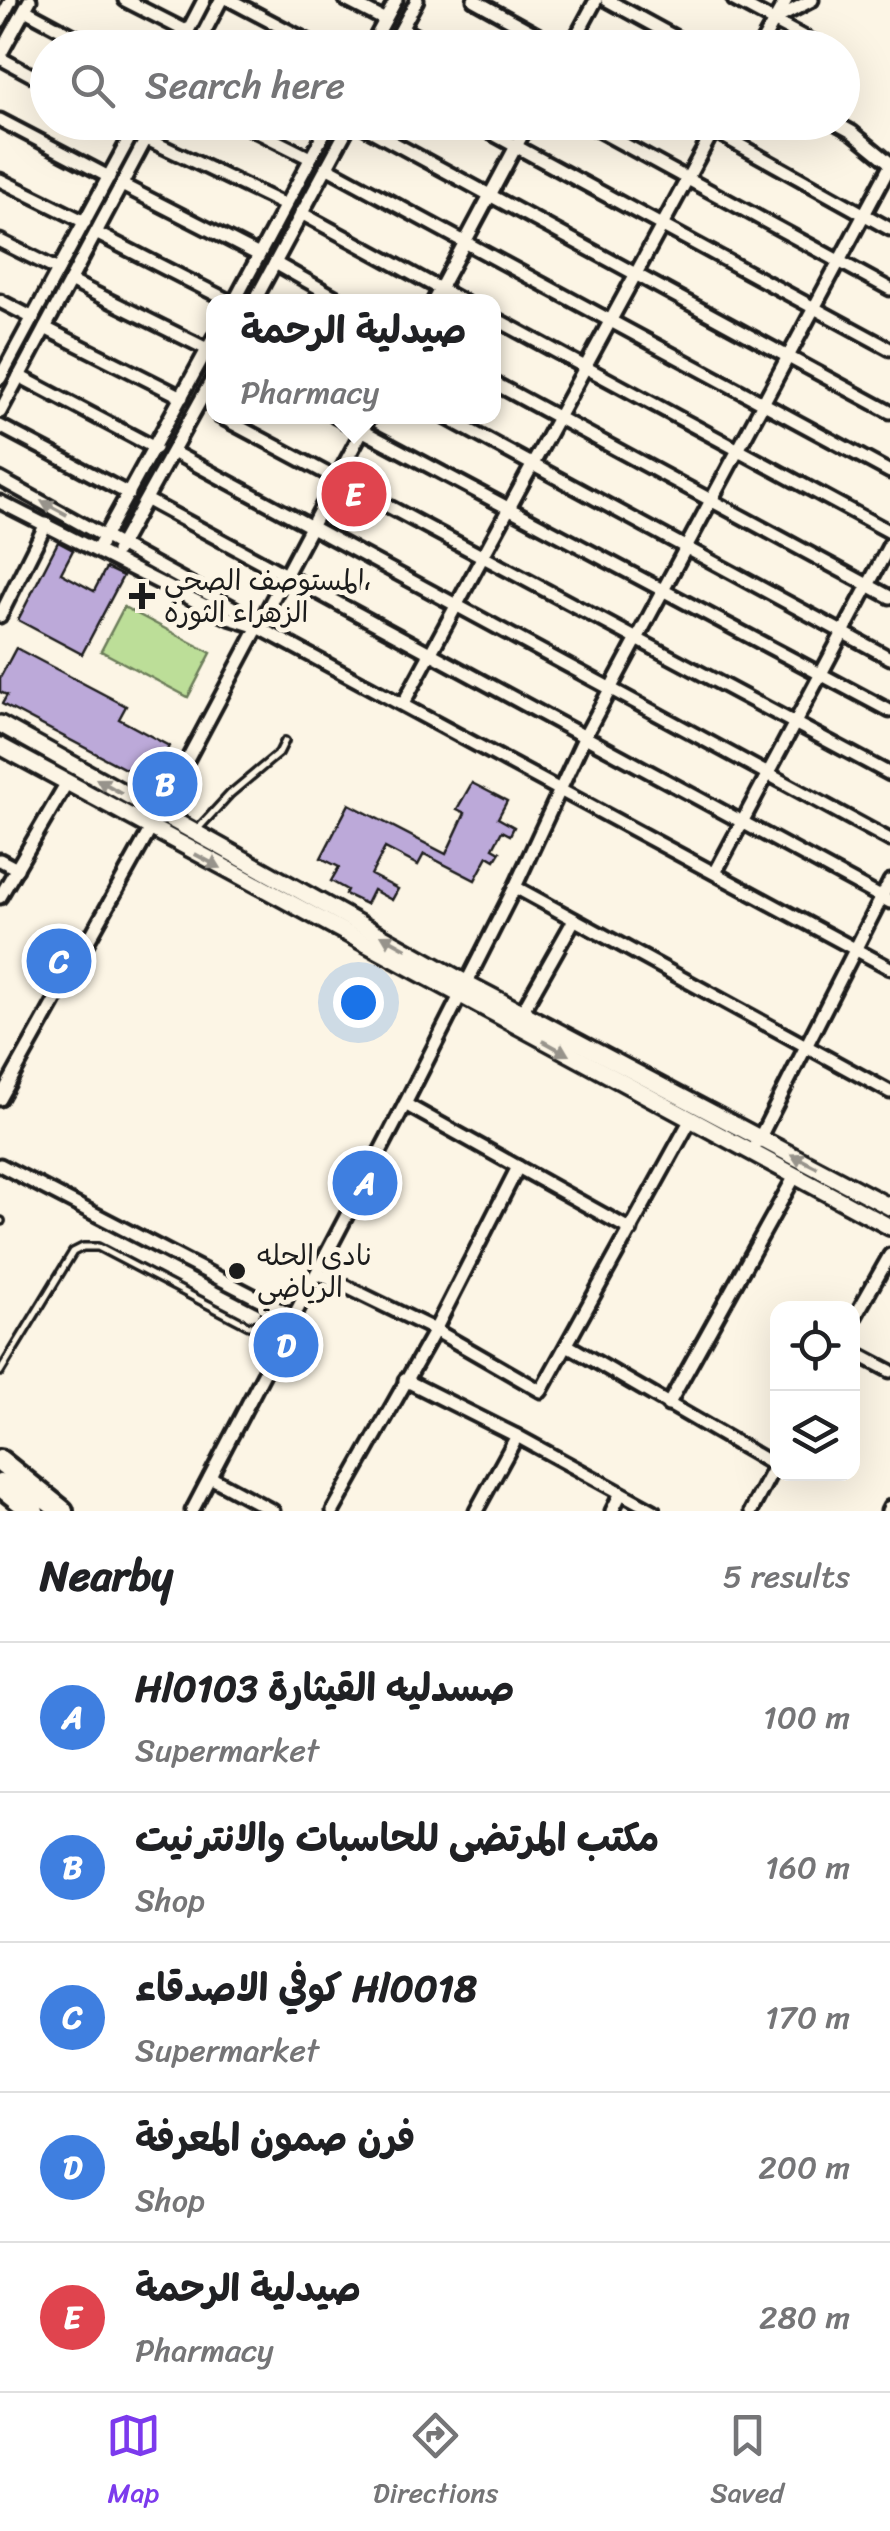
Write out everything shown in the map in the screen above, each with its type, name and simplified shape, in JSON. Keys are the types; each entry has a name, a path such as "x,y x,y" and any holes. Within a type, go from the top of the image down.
{"highway":[{"path":"0,1461 62,1511"},
{"path":"0,1485 33,1511"}],"street":[{"path":"125,0 184,30"},
{"path":"189,30 204,0"},
{"path":"207,30 221,0"},
{"path":"230,0 287,30"},
{"path":"346,0 385,20"},
{"path":"380,30 396,0"},
{"path":"402,29 417,0"},
{"path":"474,0 528,30"},
{"path":"580,30 596,0"},
{"path":"606,0 662,30"},
{"path":"734,0 792,30"},
{"path":"769,30 786,0"},
{"path":"774,20 812,0"},
{"path":"0,21 8,1"},
{"path":"30,74 0,57 27,5 67,30"},
{"path":"0,120 30,136"},
{"path":"192,1511 405,1104 515,887 585,736 866,215 890,165 860,139"},
{"path":"38,140 109,177"},
{"path":"2,370 129,140"},
{"path":"0,412 146,140"},
{"path":"149,140 286,205"},
{"path":"274,140 310,158"},
{"path":"237,294 320,140"},
{"path":"258,294 342,140"},
{"path":"386,140 890,412"},
{"path":"505,140 890,349"},
{"path":"437,294 519,140"},
{"path":"616,140 890,289"},
{"path":"403,704 709,140"},
{"path":"738,140 890,229"},
{"path":"326,167 890,472"},
{"path":"0,180 85,222"},
{"path":"122,185 259,255"},
{"path":"301,214 450,294"},
{"path":"96,233 216,294"},
{"path":"0,241 58,270"},
{"path":"274,264 329,294"},
{"path":"70,281 206,341"},
{"path":"0,301 33,318"},
{"path":"501,322 890,532"},
{"path":"45,328 182,397"},
{"path":"97,550 206,352"},
{"path":"19,376 155,448"},
{"path":"501,386 890,597"},
{"path":"112,560 206,391"},
{"path":"198,406 206,410"},
{"path":"233,424 890,774"},
{"path":"350,424 890,710"},
{"path":"0,1098 150,830 366,424"},
{"path":"459,424 890,658"},
{"path":"0,426 129,494"},
{"path":"173,452 890,840"},
{"path":"0,479 234,608 258,628"},
{"path":"147,500 886,899"},
{"path":"0,502 229,618 258,628 890,968"},
{"path":"0,616 46,524"},
{"path":"715,874 890,544"},
{"path":"0,724 690,1121 756,1146 890,1207"},
{"path":"0,746 150,830 463,989 522,1012 756,1146 794,1176 890,1227"},
{"path":"0,896 66,784"},
{"path":"0,860 16,869"},
{"path":"756,1146 886,899 890,881"},
{"path":"515,887 890,1092"},
{"path":"522,1012 574,920"},
{"path":"405,1104 631,1230"},
{"path":"318,1273 435,1330 541,1391 690,1121"},
{"path":"0,1166 294,1317"},
{"path":"332,1511 435,1330 518,1167"},
{"path":"668,1404 794,1176"},
{"path":"860,1308 890,1255"},
{"path":"566,1345 770,1460"},
{"path":"860,1355 890,1371"},
{"path":"405,1380 654,1511"},
{"path":"476,1511 517,1436"},
{"path":"210,1477 273,1511"},
{"path":"757,1509 770,1478"},
{"path":"612,1511 620,1495"}],"lane":[{"path":"194,833 285,741"},
{"path":"0,1372 73,1252 83,1246 98,1246 249,1326 260,1324 271,1305"}],"green space":[{"path":"124,607 211,653 188,697 101,651"}],"building":[{"path":"58,542 73,550 61,573 94,591 106,568 123,576 82,654 18,620"},
{"path":"16,648 126,706 119,719 169,746 150,782 2,704 7,695 0,692 0,678"},
{"path":"472,783 507,801 498,818 514,827 510,835 502,831 493,848 500,852 495,860 488,856 475,880 424,854 418,865 385,848 371,875 398,889 392,900 373,890 366,904 345,894 347,890 331,881 339,867 321,858 349,804 446,854 465,813 457,809"}],"place":[{"name":"صيدلية الرحمة","path":"354,494"},
{"name":"المستوصف الصحي، الزهراء الثوره","path":"142,596"},
{"name":"مكتب المرتضى للحاسبات والانترنيت","path":"165,784"},
{"name":"كوفي الاصدقاء Hl0018","path":"59,961"},
{"name":"Hl0103 صسدليه القيثارة","path":"365,1183"},
{"name":"نادي الحله الرياضي","path":"237,1271"},
{"name":"فرن صمون المعرفة","path":"286,1345"}]}
